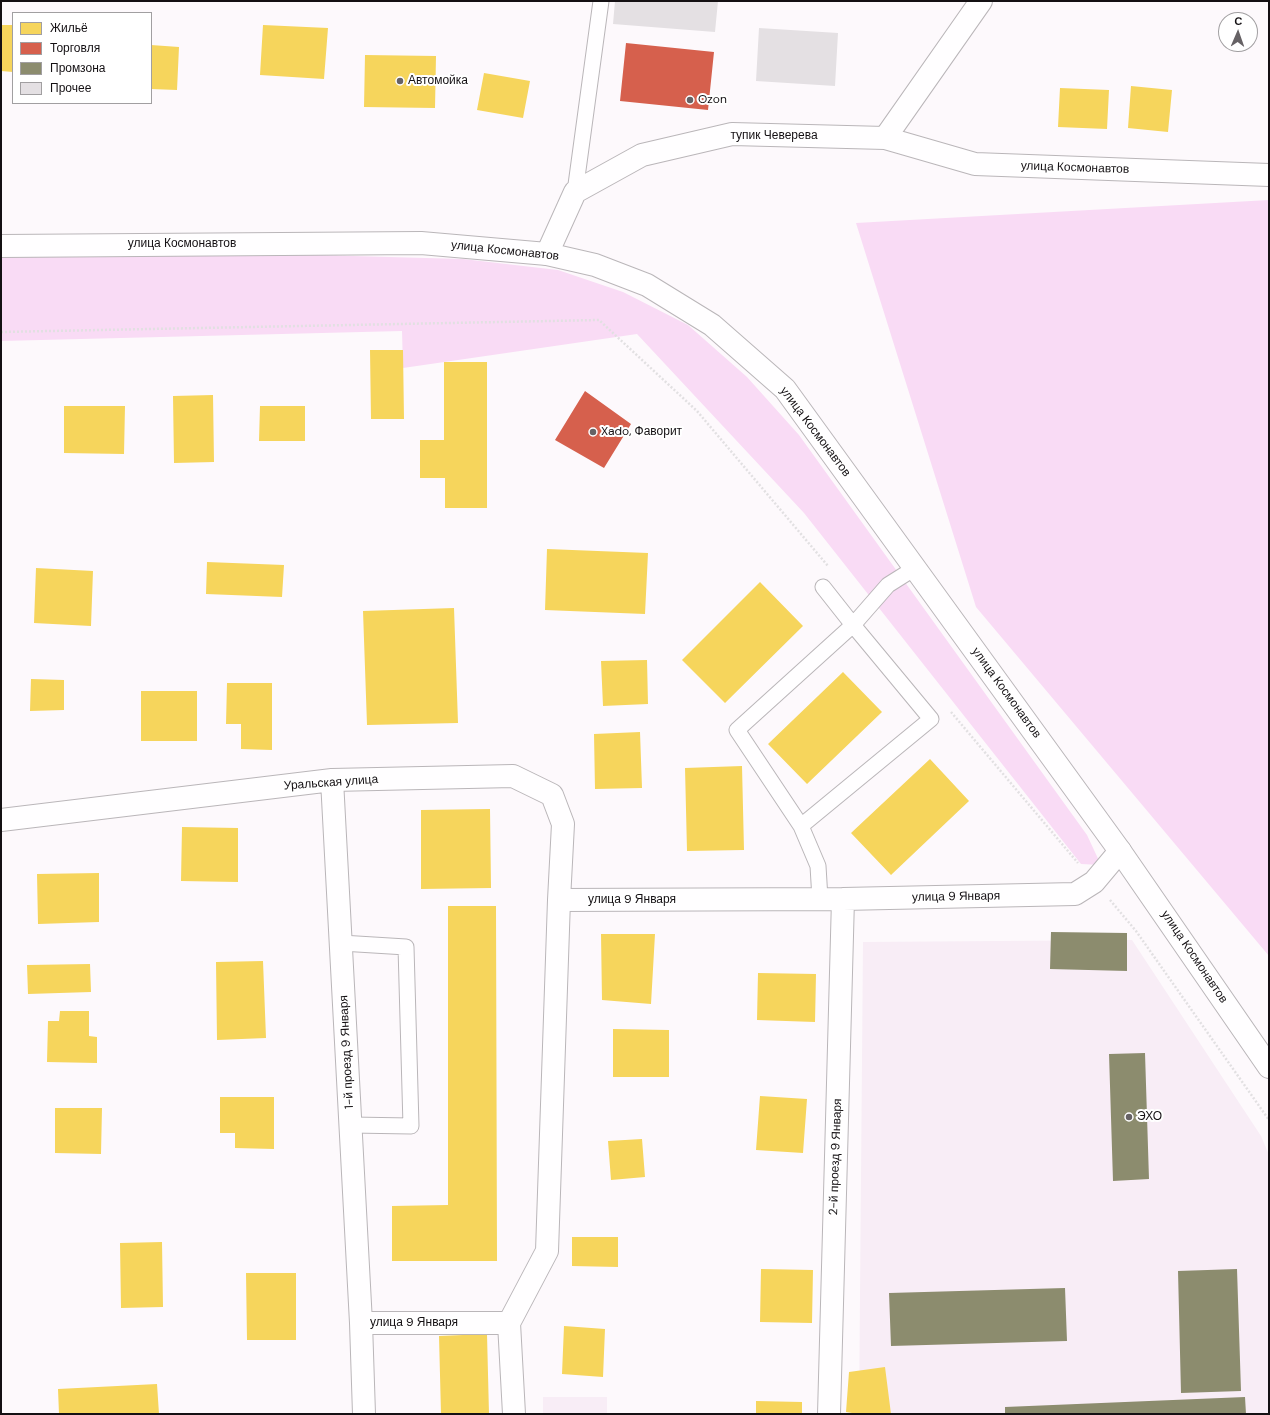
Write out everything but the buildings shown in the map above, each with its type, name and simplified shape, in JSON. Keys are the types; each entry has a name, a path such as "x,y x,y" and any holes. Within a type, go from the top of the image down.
{"street":[{"path":"885,138 981,1"},
{"name":"тупик Чеверева","path":"575,192 642,155 732,134 885,138"},
{"name":"улица Космонавтов","path":"885,138 975,164 1269,175"},
{"path":"547,254 575,192"},
{"name":"улица Космонавтов","path":"1,246 421,243 547,254 596,265 647,285 712,325 785,389 1120,851 1269,1067"},
{"name":"Уральская улица","path":"1,820 332,780 513,776 552,795 563,824 559,900"},
{"name":"1-й проезд 9 Января","path":"332,780 361,1323"},
{"name":"улица 9 Января","path":"559,900 844,899 1075,894 1094,882 1120,851"},
{"name":"2-й проезд 9 Января","path":"829,1414 844,899"},
{"path":"514,1414 509,1323 547,1251 559,900"},
{"name":"улица 9 Января","path":"364,1414 361,1323 509,1323"}],"lane":[{"path":"575,192 601,1"},
{"path":"820,899 818,866 801,826 736,730 853,625 888,585 915,568"},
{"path":"801,826 932,719 823,587"},
{"path":"341,943 406,947 411,1126 351,1125"}],"path":[{"path":"1,332 599,320 697,411 830,568"},
{"path":"947,707 1136,931 1269,1120"}],"shaded area":[{"path":"1269,200 1269,956 976,607 856,223"},
{"path":"279,254 463,259 558,270 623,292 688,325 747,377 799,435 1087,835 1101,865 1081,864 804,513 637,334 403,368 402,331 1,341 1,257"},
{"path":"1132,940 1261,1136 1269,1155 1269,1414 859,1414 863,942"},
{"path":"543,1397 607,1397 607,1414 543,1414"}],"place":[{"name":"Автомойка","path":"400,81"},
{"name":"Ozon","path":"690,100"},
{"name":"Xado, Фаворит","path":"593,432"},
{"name":"ЭХО","path":"1129,1117"}]}
